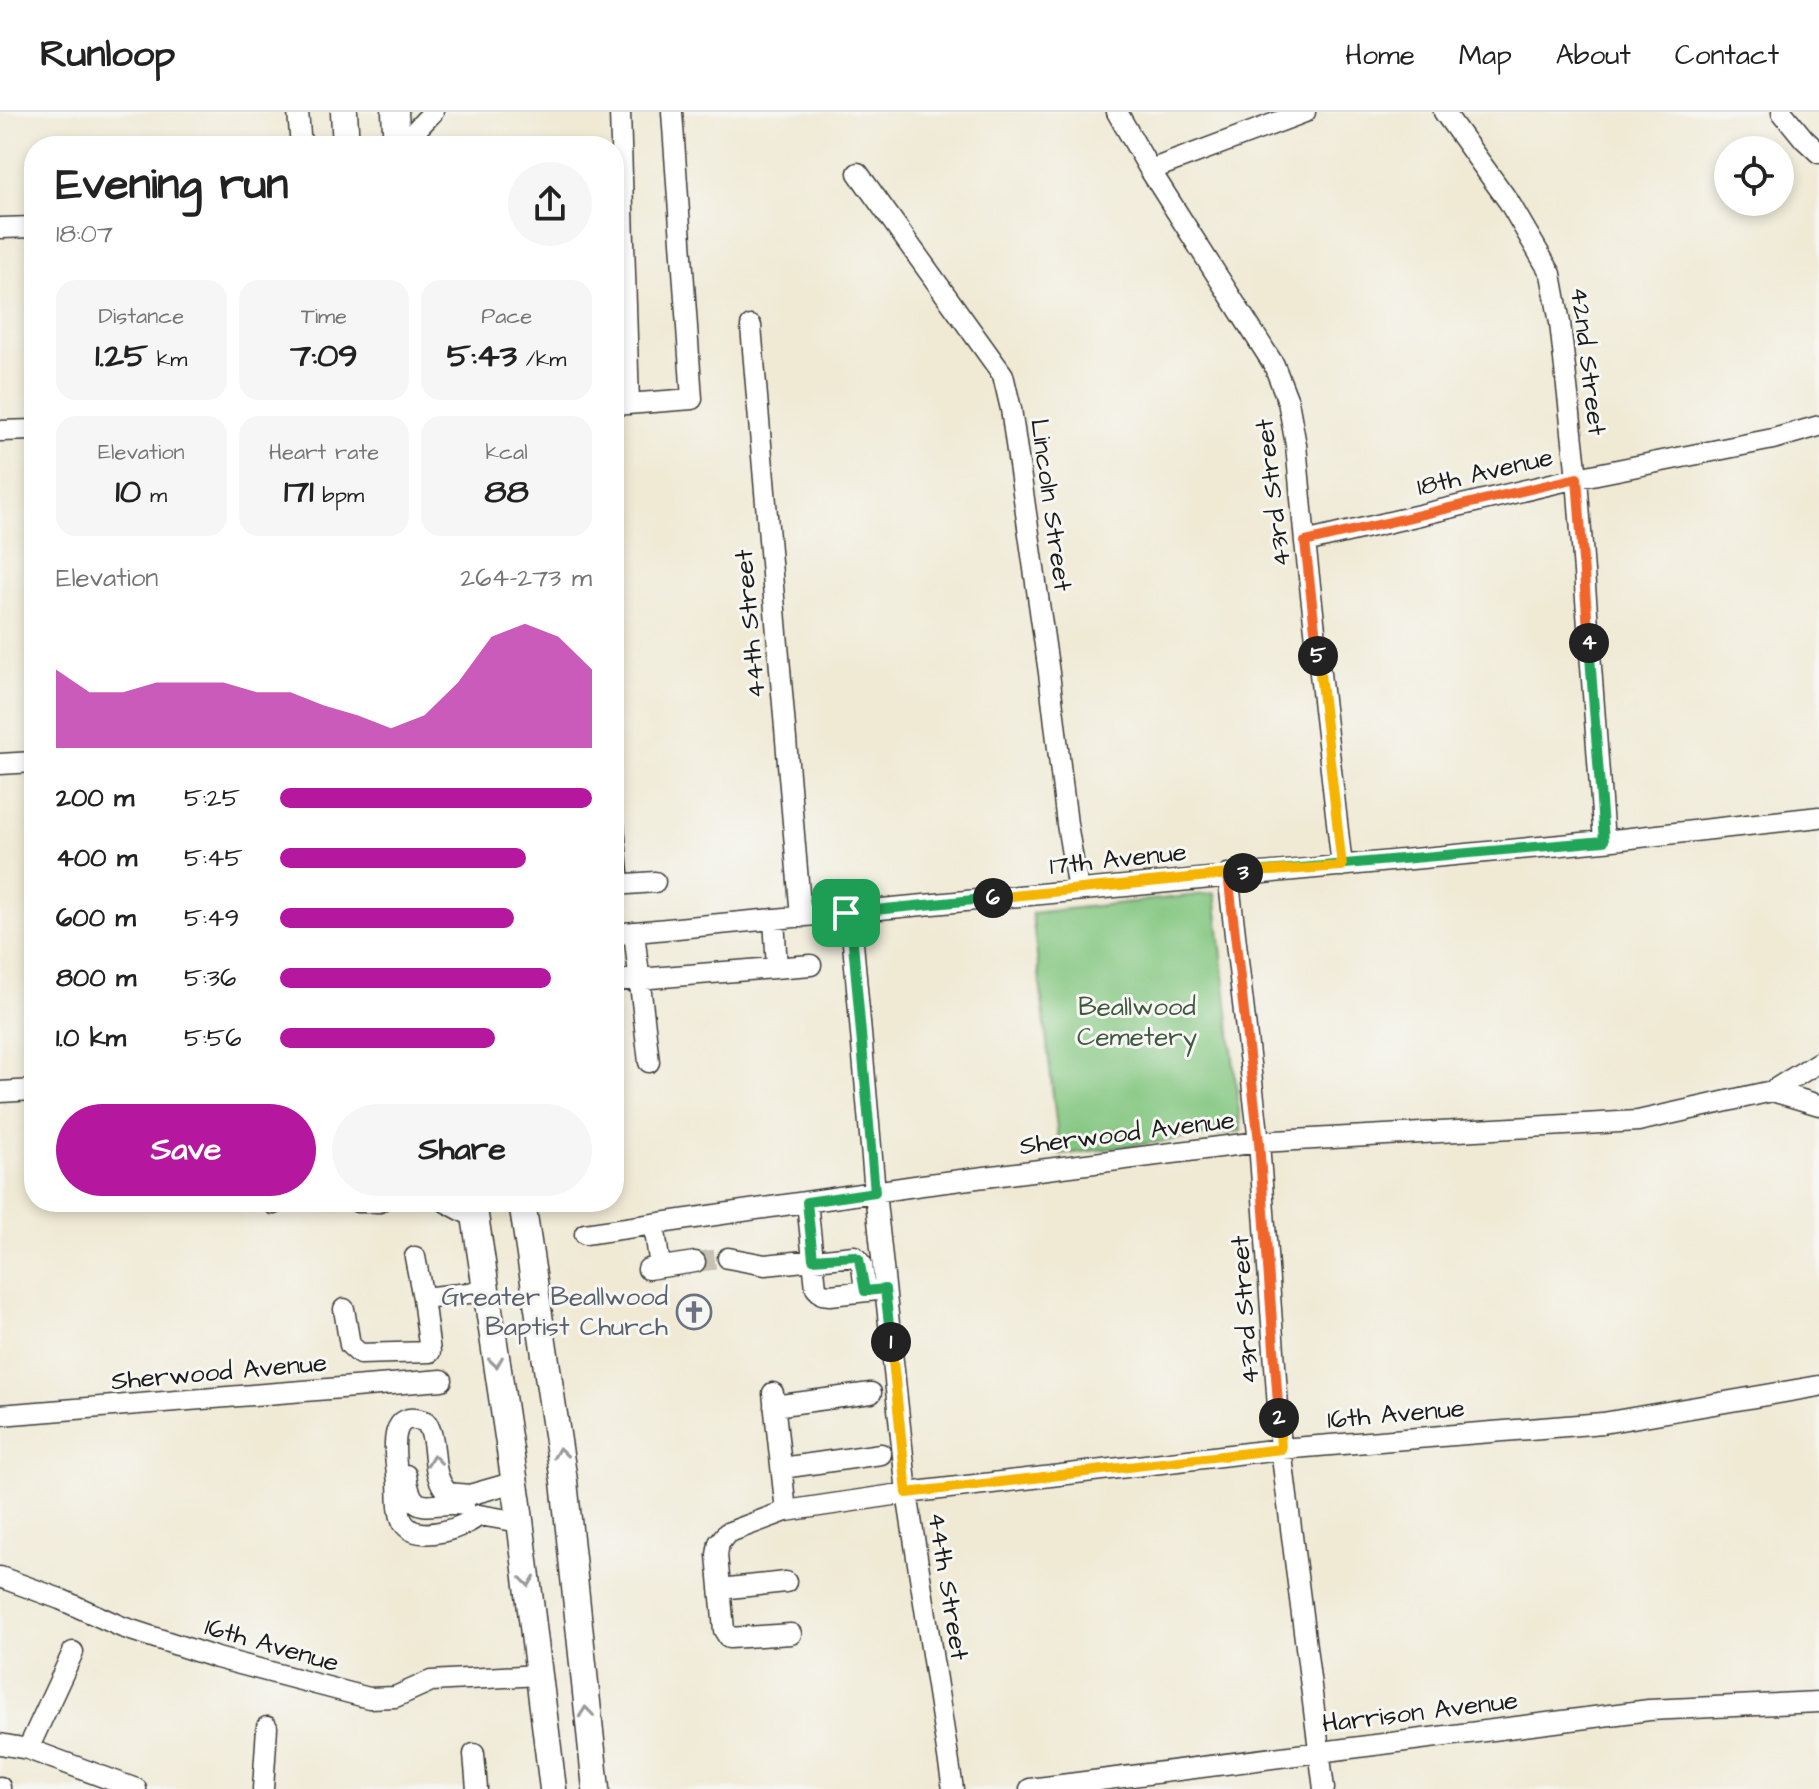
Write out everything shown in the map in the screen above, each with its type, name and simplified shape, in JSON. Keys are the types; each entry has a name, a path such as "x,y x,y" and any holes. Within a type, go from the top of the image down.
{"main road":[{"path":"344,112 345,136"},
{"path":"395,112 398,136"},
{"path":"474,1212 515,1482 553,1789"},
{"path":"524,1212 564,1481 596,1789"}],"street":[{"path":"298,112 300,136"},
{"path":"409,136 433,112"},
{"path":"620,112 620,136"},
{"path":"624,404 692,399 672,112"},
{"name":"43rd Street","path":"1117,112 1150,170 1274,365 1288,401 1296,445 1342,866"},
{"path":"1150,170 1305,112"},
{"name":"42nd Street","path":"1444,112 1509,202 1551,274 1560,323 1577,478 1604,841"},
{"path":"1782,112 1819,153"},
{"name":"Lincoln Street","path":"858,173 1003,375 1011,409 1078,890"},
{"path":"0,228 24,227"},
{"name":"44th Street","path":"751,326 801,917"},
{"name":"18th Avenue","path":"1305,542 1577,478 1773,439 1819,426"},
{"path":"0,431 24,430"},
{"path":"0,764 24,763"},
{"name":"17th Avenue","path":"624,933 1604,841 1819,817"},
{"name":"43rd Street","path":"1228,874 1259,1142 1281,1449 1324,1789"},
{"path":"624,884 655,882"},
{"name":"44th Street","path":"846,913 853,943 875,1192 875,1290 953,1789"},
{"path":"774,919 777,968"},
{"path":"624,933 639,978 649,1062"},
{"path":"624,980 811,965"},
{"name":"Sherwood Avenue","path":"585,1234 1259,1142 1638,1121 1772,1091 1819,1062"},
{"path":"0,1092 24,1091"},
{"name":"Sherwood Avenue","path":"1772,1091 1819,1105"},
{"path":"728,1258 765,1265 813,1259 854,1256 859,1259 875,1290 830,1295 822,1294 816,1288 813,1259 807,1202"},
{"path":"654,1224 654,1268 695,1262"},
{"path":"344,1309 350,1345 360,1354 430,1352 415,1257"},
{"path":"423,1298 486,1291"},
{"name":"Sherwood Avenue","path":"0,1415 442,1380"},
{"name":"16th Avenue","path":"791,1634 729,1638 724,1630 717,1555 719,1543 727,1533 786,1511 907,1493 1281,1449 1603,1423 1819,1386"},
{"path":"786,1511 774,1399 871,1393"},
{"path":"479,1515 461,1528 423,1533 411,1531 401,1520 395,1435 399,1425 411,1418 426,1422 431,1429 436,1475 448,1493 469,1495 515,1482"},
{"path":"782,1468 881,1454"},
{"path":"396,1462 406,1475 413,1500 420,1505 461,1505 470,1507 479,1515 520,1522"},
{"name":"16th Avenue","path":"0,1577 122,1627 204,1654 369,1698 395,1697 431,1681 539,1675"},
{"path":"720,1589 786,1582"},
{"path":"28,1749 73,1652"},
{"name":"Harrison Avenue","path":"1030,1789 1649,1710 1819,1702"},
{"path":"263,1789 267,1727"},
{"path":"0,1744 28,1749 136,1789"},
{"path":"474,1754 477,1789"}],"green space":[{"name":"Beallwood Cemetery","path":"1215,893 1241,1131 1060,1155 1032,913"}],"tunnel":[{"path":"695,1262 728,1258"}],"place":[{"name":"Greater Beallwood Baptist Church","path":"694,1312"}],"route":[{"path":"846,913 853,943 875,1192 807,1202 813,1259 854,1256 862,1265 865,1291 885,1289 907,1493 1281,1449 1259,1142 1228,874 1342,866 1604,841 1577,478 1305,542 1342,866 1228,874 846,913"}]}
